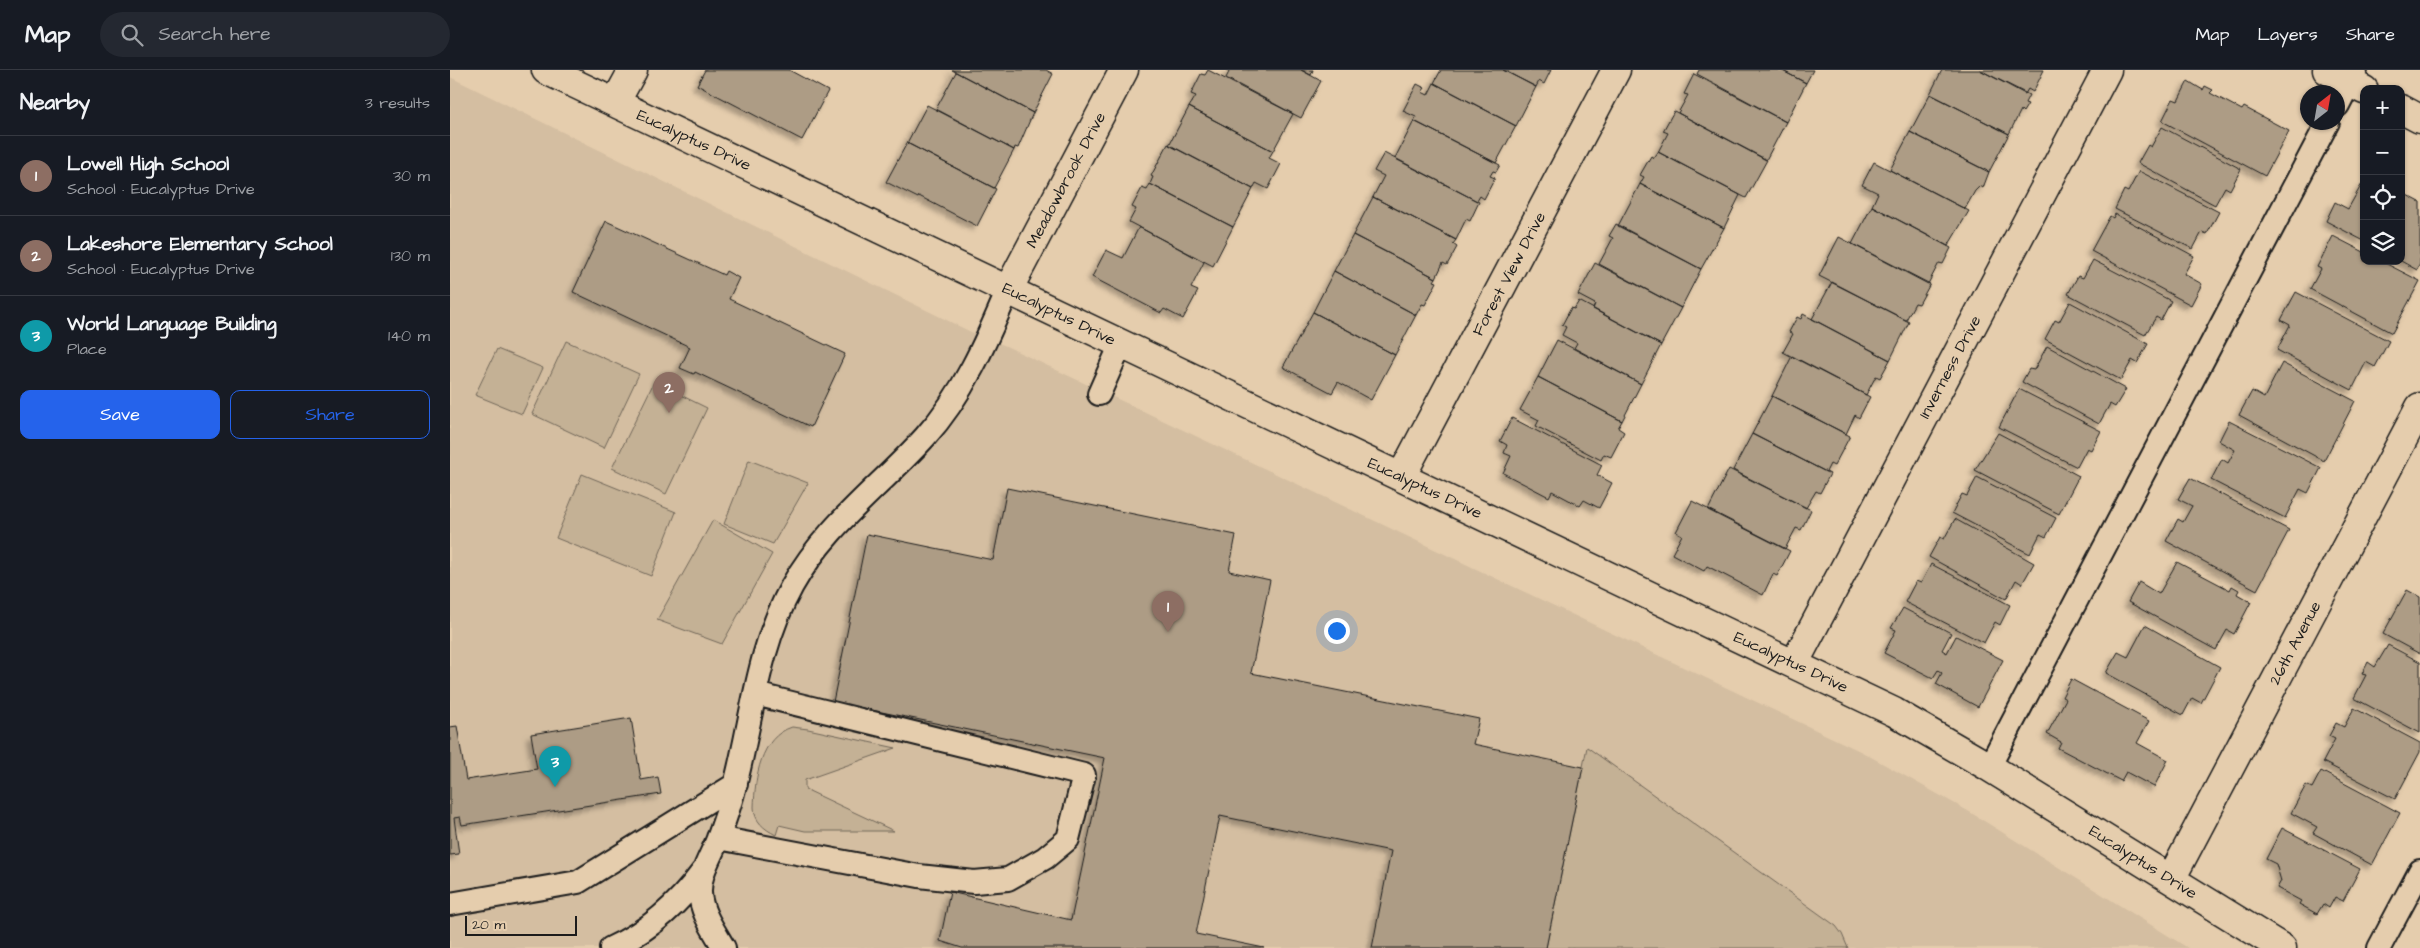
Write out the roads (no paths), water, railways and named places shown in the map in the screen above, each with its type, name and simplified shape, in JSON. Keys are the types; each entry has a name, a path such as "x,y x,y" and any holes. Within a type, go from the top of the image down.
{"street":[{"name":"Eucalyptus Drive","path":"546,70 1894,712 1989,767 2282,948"},
{"path":"615,103 633,70"},
{"name":"Meadowbrook Drive","path":"1008,290 1124,70"},
{"name":"Forest View Drive","path":"1401,477 1616,70"},
{"name":"Inverness Drive","path":"1794,664 2107,70"},
{"path":"2405,112 2420,119"},
{"name":"26th Avenue","path":"2171,880 2420,407"}],"lane":[{"path":"1989,767 2324,130"},
{"path":"724,948 708,920 700,894 700,880 718,838 736,784 768,639 792,586 808,561 850,509 906,458 944,414 963,387 1008,290"},
{"path":"1099,394 1122,344"},
{"path":"718,838 919,876 974,882 1008,879 1045,858 1068,838 1084,775 755,694"},
{"path":"450,904 578,882 736,784"},
{"path":"611,948 631,939 655,922 686,893 705,868"},
{"path":"2379,948 2420,871"}],"place":[{"name":"Lakeshore Elementary School","path":"669,413"},
{"name":"Lowell High School","path":"1168,632"},
{"name":"World Language Building","path":"555,787"}]}
